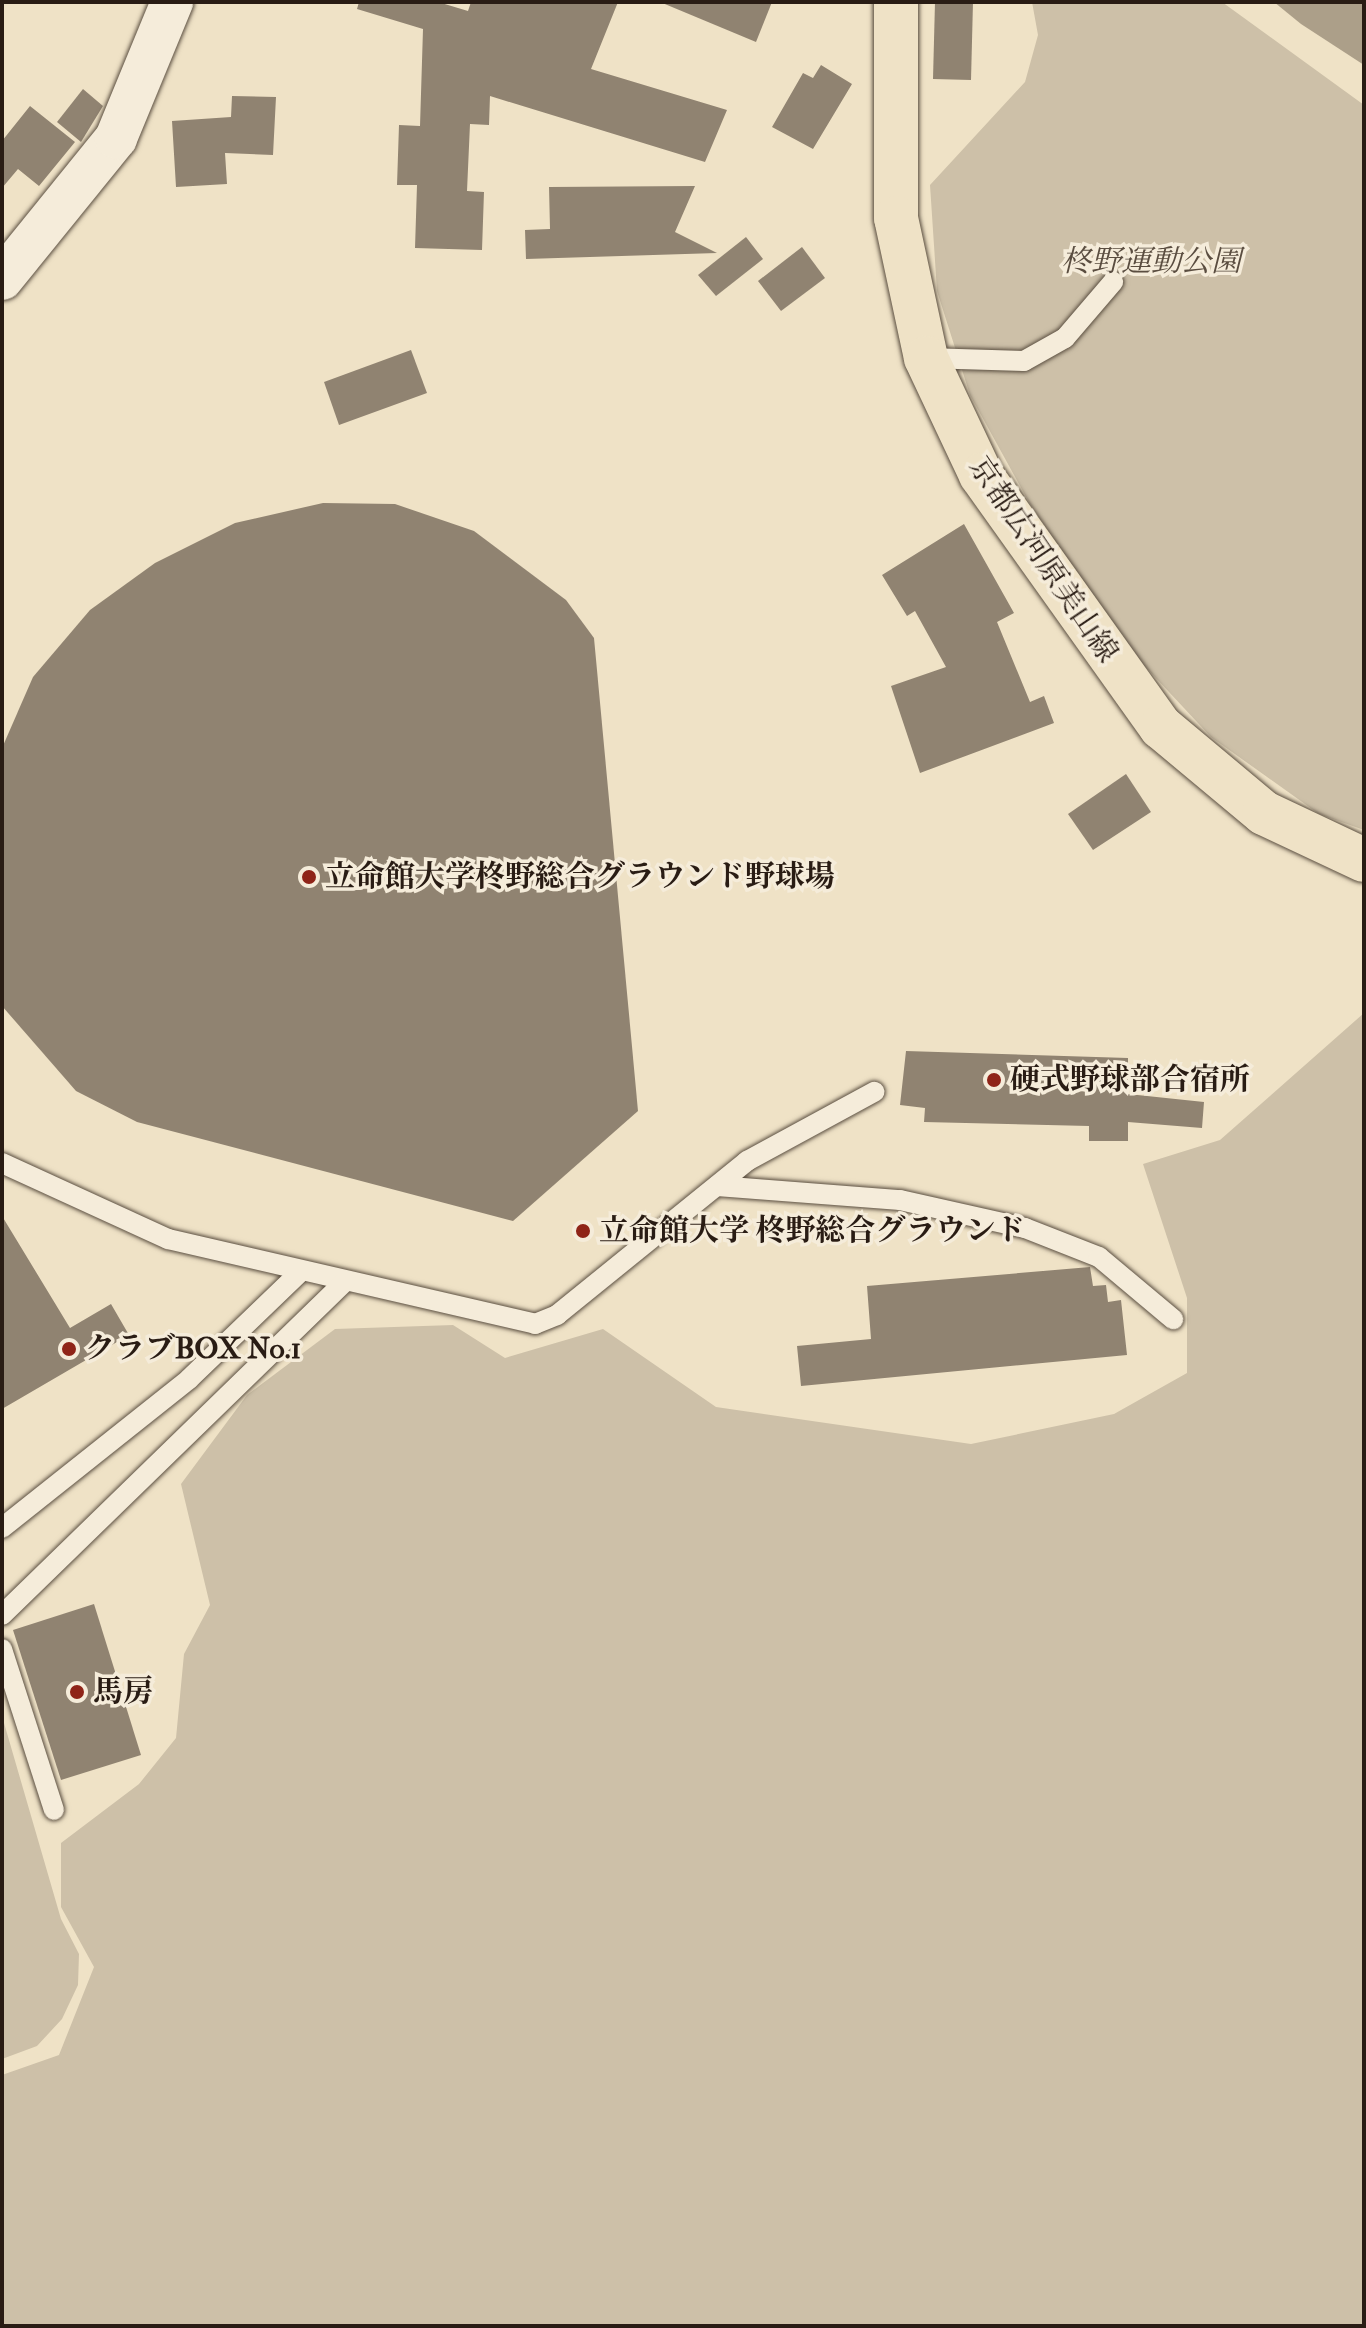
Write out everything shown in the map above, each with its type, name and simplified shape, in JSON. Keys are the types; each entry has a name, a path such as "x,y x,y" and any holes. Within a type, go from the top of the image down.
{"main road":[{"name":"京都広河原美山線","path":"896,2 896,218 926,358 981,475 1161,727 1264,813 1364,860"}],"street":[{"path":"2,279 116,138 172,2"}],"lane":[{"path":"926,358 1024,361 1065,338 1113,282"},
{"path":"2,1163 168,1239 535,1324 557,1315 747,1161 874,1092"},
{"path":"717,1186 900,1200 1025,1228 1099,1257 1173,1319"},
{"path":"2,1528 189,1379 300,1272"},
{"path":"2,1615 345,1282"},
{"path":"2,1649 54,1810"}],"green space":[{"name":"柊野運動公園","path":"1032,2 1222,2 1364,105 1364,830 1319,814 1211,737 1126,646 1030,504 970,395 937,291 930,185 1025,82 1038,35"},
{"path":"1364,1013 1364,2326 2,2326 2,2075 59,2055 94,1967 61,1907 61,1843 139,1784 176,1738 184,1654 210,1605 181,1484 247,1395 335,1329 453,1325 505,1358 603,1329 716,1407 971,1444 1114,1414 1187,1373 1187,1298 1143,1164 1220,1140"},
{"path":"2,1716 61,1919 79,1954 78,1985 62,2019 37,2046 2,2059"}],"shaded area":[{"path":"1274,2 1364,2 1364,65 1301,24"}],"building":[{"path":"359,2 438,2 468,11 471,2 618,2 591,69 727,110 705,162 490,96 489,125 470,124 467,191 484,192 482,250 415,248 417,185 397,185 399,125 420,126 423,29 357,9"},
{"path":"660,2 772,2 756,42"},
{"path":"935,2 973,2 971,80 933,79"},
{"path":"821,65 852,84 813,149 772,127 803,73 813,78"},
{"path":"83,89 103,106 81,142 57,122"},
{"path":"232,96 276,97 273,155 225,153 227,184 176,187 172,121 231,117"},
{"path":"30,106 75,142 39,186 18,169 2,188 2,141"},
{"path":"695,186 675,232 717,253 526,259 525,230 550,229 549,187"},
{"path":"746,237 763,259 716,296 698,275"},
{"path":"802,247 825,278 781,311 758,281"},
{"path":"411,350 427,393 339,425 324,382"},
{"name":"立命館大学柊野総合グラウンド野球場","path":"323,503 395,504 474,531 566,600 594,638 638,1111 513,1221 137,1122 76,1091 2,1006 2,748 33,677 90,610 155,563 235,523"},
{"path":"964,524 1014,613 997,622 1030,702 1044,696 1054,723 920,773 891,686 946,667 915,611 907,616 882,575"},
{"path":"1126,774 1151,812 1093,850 1068,814"},
{"name":"硬式野球部合宿所","path":"906,1051 1128,1058 1128,1094 1204,1102 1202,1128 1128,1122 1128,1141 1089,1141 1089,1126 924,1122 925,1108 900,1105"},
{"path":"2,1216 70,1328 111,1304 129,1335 2,1409"},
{"path":"1090,1267 1093,1286 1106,1285 1108,1302 1121,1300 1127,1355 801,1386 797,1346 871,1339 867,1286"},
{"name":"馬房","path":"94,1604 141,1755 61,1780 13,1630"}],"place":[{"name":"立命館大学柊野総合グラウンド野球場","path":"309,877"},
{"name":"硬式野球部合宿所","path":"994,1080"},
{"name":"立命館大学 柊野総合グラウンド","path":"583,1231"},
{"name":"クラブBOX No.1","path":"69,1349"},
{"name":"馬房","path":"77,1692"}]}
